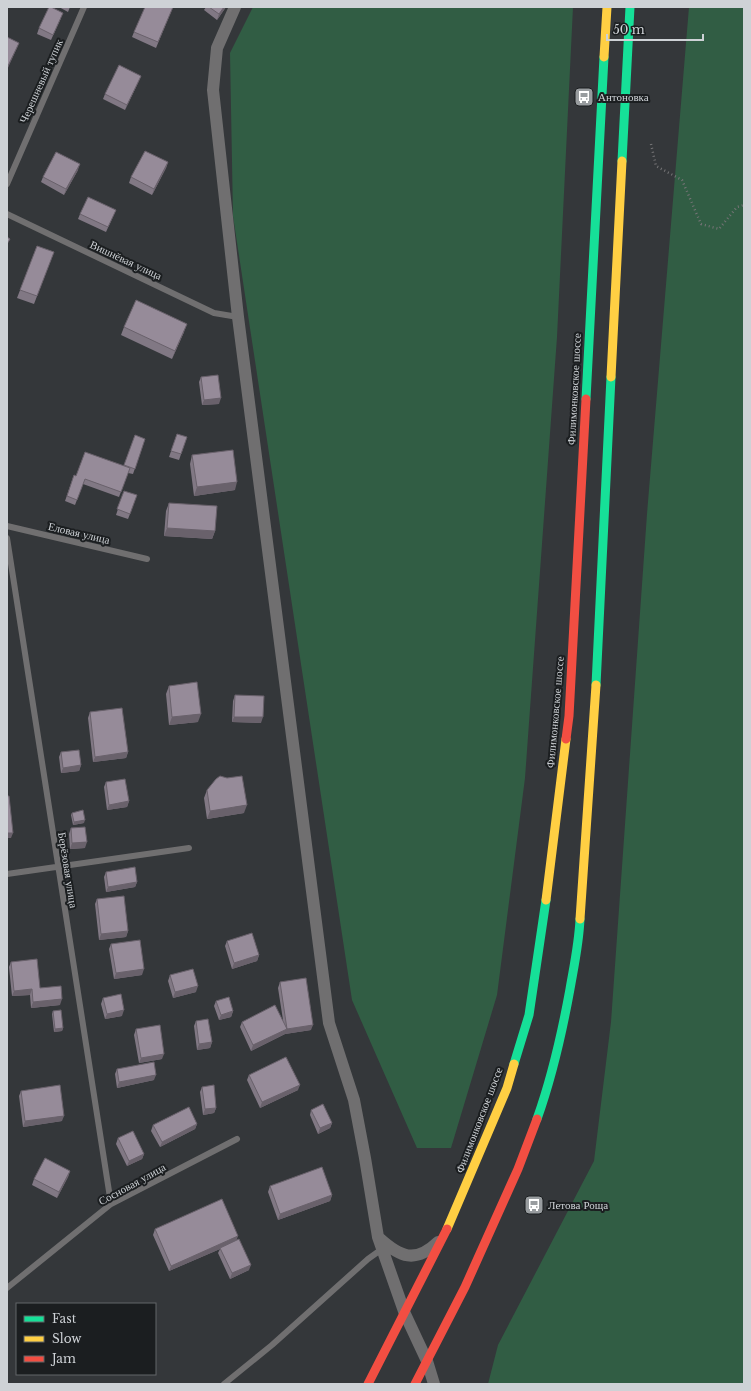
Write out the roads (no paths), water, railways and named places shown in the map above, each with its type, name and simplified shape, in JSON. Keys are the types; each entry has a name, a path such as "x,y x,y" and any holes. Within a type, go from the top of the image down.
{"main road":[{"name":"Филимонковское шоссе","path":"368,1384 453,1218 507,1088 528,1015 544,927 569,716 607,7"},
{"path":"415,1384 465,1287 518,1169 547,1091 564,1020 579,937 594,721 630,7"}],"street":[{"path":"234,7 217,48 213,90 238,317 329,1023 354,1100 378,1237 404,1314 427,1361 434,1384"},
{"path":"378,1237 399,1254 411,1256 421,1254 431,1248 444,1236"}],"lane":[{"name":"Черешневый тупик","path":"7,184 84,7"},
{"name":"Вишнёвая улица","path":"7,214 214,313 238,317"},
{"name":"Еловая улица","path":"7,526 147,558"},
{"name":"Берёзовая улица","path":"7,538 110,1204"},
{"path":"7,874 189,848"},
{"name":"Сосновая улица","path":"7,1288 110,1204 238,1139"},
{"path":"224,1384 272,1346 368,1259 382,1249"}],"place":[{"name":"Антоновка","path":"584,97"},
{"name":"Летова Роща","path":"534,1205"}]}
